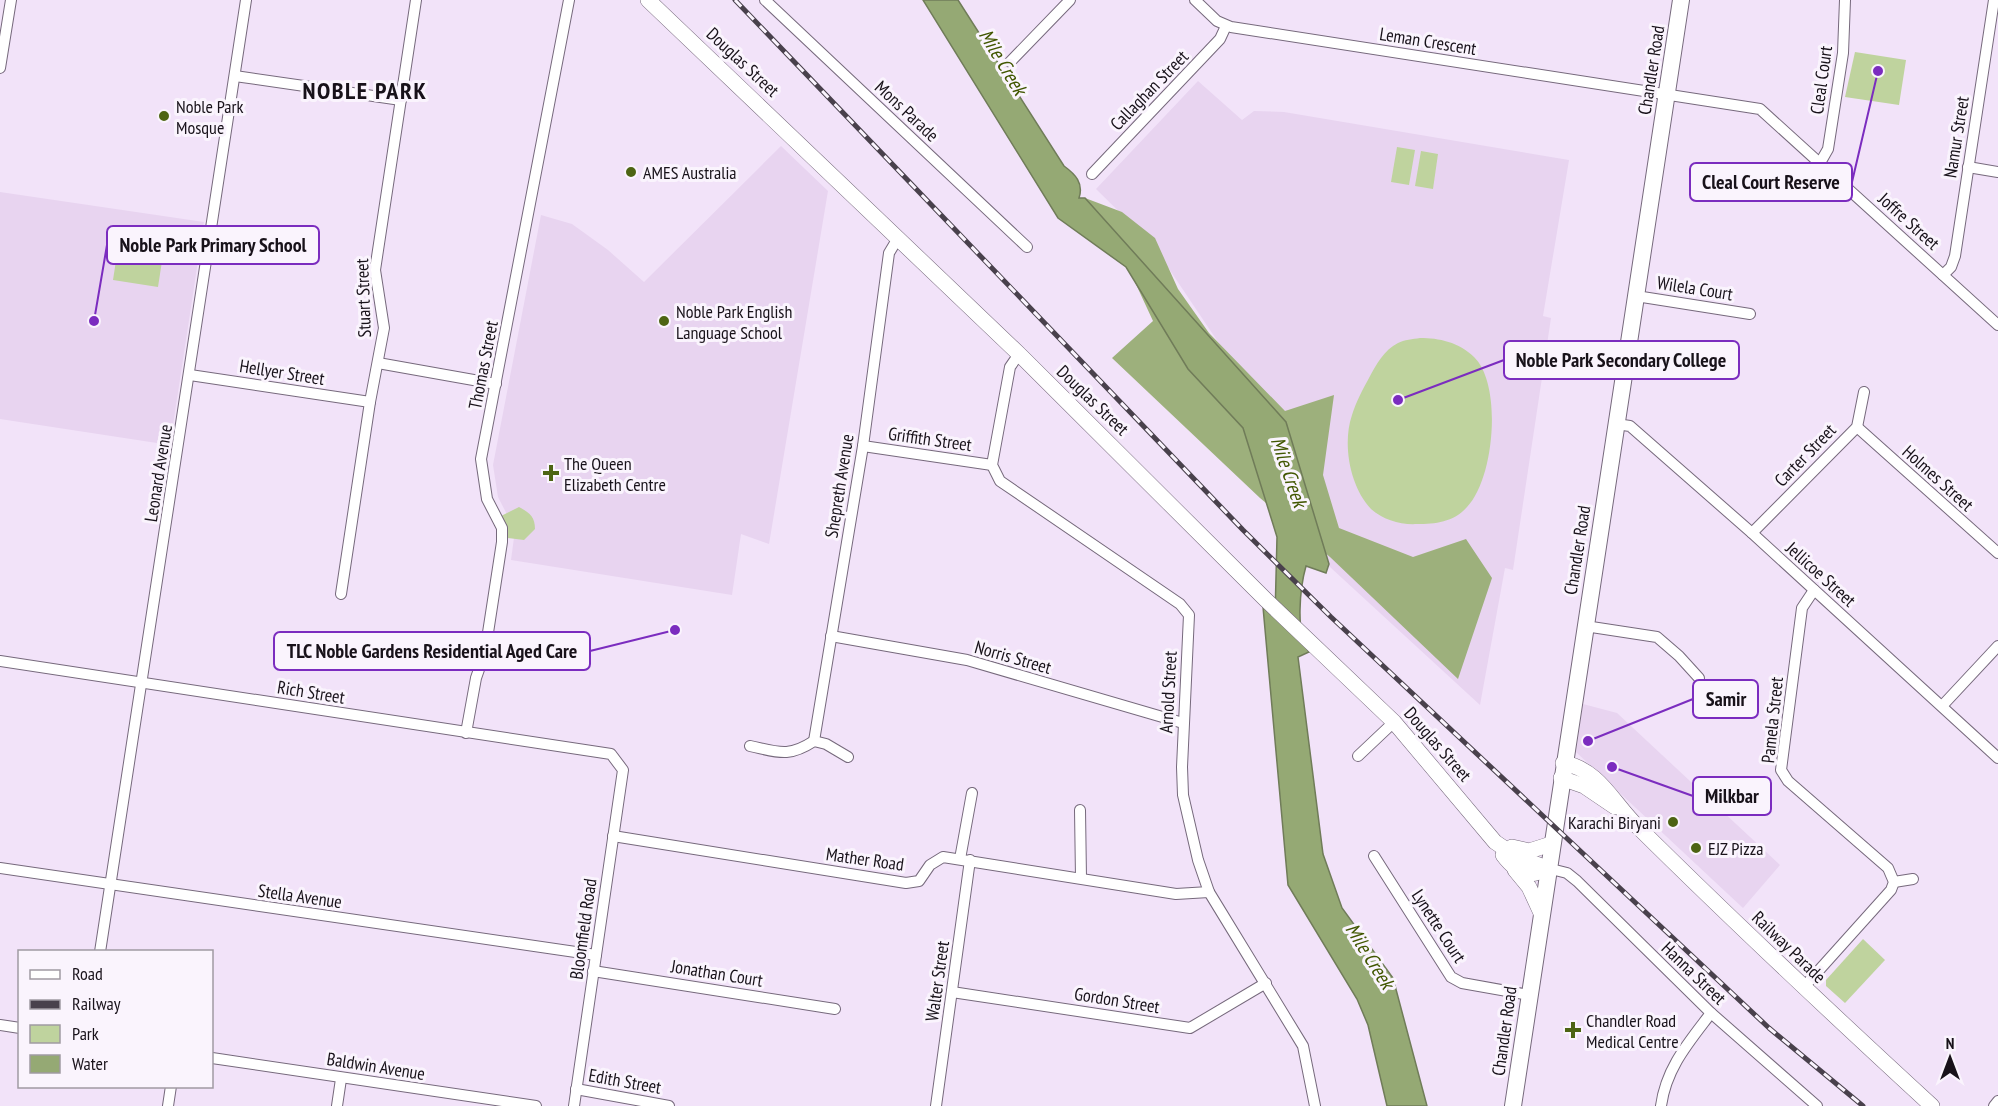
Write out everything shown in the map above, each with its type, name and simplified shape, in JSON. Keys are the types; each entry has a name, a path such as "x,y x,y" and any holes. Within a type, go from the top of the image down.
{"main road":[{"name":"Douglas Street","path":"648,0 1019,354 1266,600 1394,722 1493,839 1529,886 1541,913"},
{"name":"Chandler Road","path":"1513,1106 1547,868 1682,0"},
{"name":"Railway Parade","path":"1562,771 1623,812 1803,988 1932,1106"},
{"name":"Douglas Street","path":"1493,839 1517,857 1547,868"},
{"path":"1493,839 1521,850 1535,850 1551,844"},
{"path":"1510,864 1527,874 1536,874 1547,868"}],"street":[{"path":"0,68 11,0"},
{"name":"Leonard Avenue","path":"100,950 246,0"},
{"name":"Stuart Street","path":"341,594 384,319 375,270 416,0"},
{"name":"Thomas Street","path":"466,733 476,678 485,652 502,542 502,528 487,499 481,459 569,0"},
{"name":"Mons Parade","path":"765,0 1027,247"},
{"path":"1010,62 1070,0"},
{"path":"1195,0 1226,26"},
{"name":"Cleal Court","path":"1820,163 1828,149 1843,53 1845,0"},
{"name":"Namur Street","path":"1943,275 1951,267 1955,256 1994,0"},
{"name":"Leman Crescent","path":"1226,26 1667,94"},
{"name":"Callaghan Street","path":"1092,174 1220,39 1226,26"},
{"path":"235,76 400,100"},
{"name":"Joffre Street","path":"1667,94 1760,109 1998,325"},
{"path":"1968,167 1998,172"},
{"name":"Shepreth Avenue","path":"814,741 863,446 889,253 898,238"},
{"name":"Wilela Court","path":"1636,296 1750,314"},
{"path":"992,465 1010,367 1019,354"},
{"path":"378,363 454,374 496,384"},
{"name":"Hellyer Street","path":"190,375 370,402"},
{"name":"Carter Street","path":"1752,533 1857,427 1864,392"},
{"name":"Jellicoe Street","path":"1616,424 1630,426 1752,533 1998,758"},
{"name":"Holmes Street","path":"1857,427 1998,553"},
{"name":"Griffith Street","path":"863,446 992,465"},
{"name":"Arnold Street","path":"992,465 1000,481 1180,604 1188,615 1183,723 1183,795 1209,892 1303,1046 1316,1106"},
{"name":"Pamela Street","path":"1814,590 1802,608 1781,770 1788,781 1888,868 1894,882"},
{"path":"1585,626 1657,637 1699,678"},
{"name":"Norris Street","path":"831,636 968,660 1183,723"},
{"path":"1942,706 1998,646"},
{"name":"Rich Street","path":"0,661 611,754 616,758"},
{"path":"1359,756 1394,722"},
{"path":"750,746 776,752 797,752 814,741 834,748 848,758"},
{"name":"Bloomfield Road","path":"573,1106 623,770 616,758"},
{"name":"Walter Street","path":"936,1106 952,992 972,793"},
{"path":"1080,810 1081,878"},
{"name":"Mather Road","path":"613,836 906,883 919,881 930,865 943,857 1176,894 1209,892"},
{"name":"Lynette Court","path":"1374,856 1451,977 1462,983 1529,994"},
{"name":"Stella Avenue","path":"0,868 596,956"},
{"name":"Hanna Street","path":"1547,868 1564,872 1577,881 1711,1013 1817,1106"},
{"path":"1803,988 1891,890 1894,882 1913,879"},
{"name":"Jonathan Court","path":"593,970 835,1009"},
{"name":"Gordon Street","path":"952,992 1190,1028 1266,983"},
{"path":"1661,1106 1670,1073 1681,1052 1711,1013"},
{"path":"0,1025 18,1028"},
{"name":"Baldwin Avenue","path":"213,1058 277,1066 341,1079 536,1106"},
{"path":"337,1106 341,1079"},
{"path":"168,1106 171,1088"},
{"name":"Edith Street","path":"576,1089 669,1106"},
{"path":"1994,1106 1998,1101"}],"shaded area":[{"path":"1198,81 1242,120 1254,111 1284,112 1569,160 1543,316 1551,318 1513,570 1505,568 1480,705 1318,556 1269,418 1153,245 1096,189"},
{"name":"Noble Park English Language School","path":"781,146 828,191 769,544 741,534 732,595 511,560 515,530 498,497 493,465 541,215 572,224 608,250 644,282"},
{"path":"0,192 204,222 170,445 0,419"},
{"path":"1085,198 1122,212 1155,238 1178,289 1209,333 1285,411 1334,395 1323,475 1339,528 1413,557 1466,539 1492,578 1458,679 1330,557 1260,498 1112,358 1153,321 1128,267 1081,200"},
{"path":"1583,704 1617,713 1780,865 1743,908 1576,752"}],"green space":[{"path":"1855,52 1906,60 1899,105 1845,97"},
{"path":"1397,147 1415,150 1409,185 1391,182"},
{"path":"1421,151 1438,154 1433,189 1415,186"},
{"path":"117,254 162,261 158,287 113,280"},
{"path":"1420,338 1448,342 1474,357 1483,370 1489,388 1492,432 1484,476 1467,507 1456,516 1444,521 1411,524 1399,523 1381,516 1364,500 1353,477 1348,439 1349,426 1356,405 1381,358 1398,343"},
{"path":"519,507 531,516 535,525 535,529 524,540 507,538 508,529 501,516"},
{"path":"1863,939 1885,960 1845,1003 1826,986 1826,980"}],"water":[{"name":"Mile Creek","path":"923,0 958,0 1064,166 1078,179 1079,198 1085,198 1286,422 1329,564 1326,573 1306,566 1302,586 1300,622 1309,652 1298,657 1323,854 1342,908 1393,978 1427,1106 1387,1106 1368,1025 1357,999 1288,885 1263,607 1275,617 1277,537 1243,428 1188,369 1126,267 1058,218"}],"railway":[{"path":"735,0 1243,530 1331,617 1769,1028 1863,1106"}],"place":[{"name":"Cleal Court Reserve","path":"1878,71"},
{"name":"Noble Park Mosque","path":"164,116"},
{"name":"AMES Australia","path":"631,172"},
{"name":"Noble Park Primary School","path":"94,321"},
{"name":"Noble Park English Language School","path":"664,321"},
{"name":"Noble Park Secondary College","path":"1398,400"},
{"name":"The Queen Elizabeth Centre","path":"551,473"},
{"name":"TLC Noble Gardens Residential Aged Care","path":"675,630"},
{"name":"Samir","path":"1588,741"},
{"name":"Milkbar","path":"1612,767"},
{"name":"Karachi Biryani","path":"1673,822"},
{"name":"EJZ Pizza","path":"1696,848"},
{"name":"Chandler Road Medical Centre","path":"1573,1030"}],"district":[{"name":"NOBLE PARK","path":"365,90"}]}
